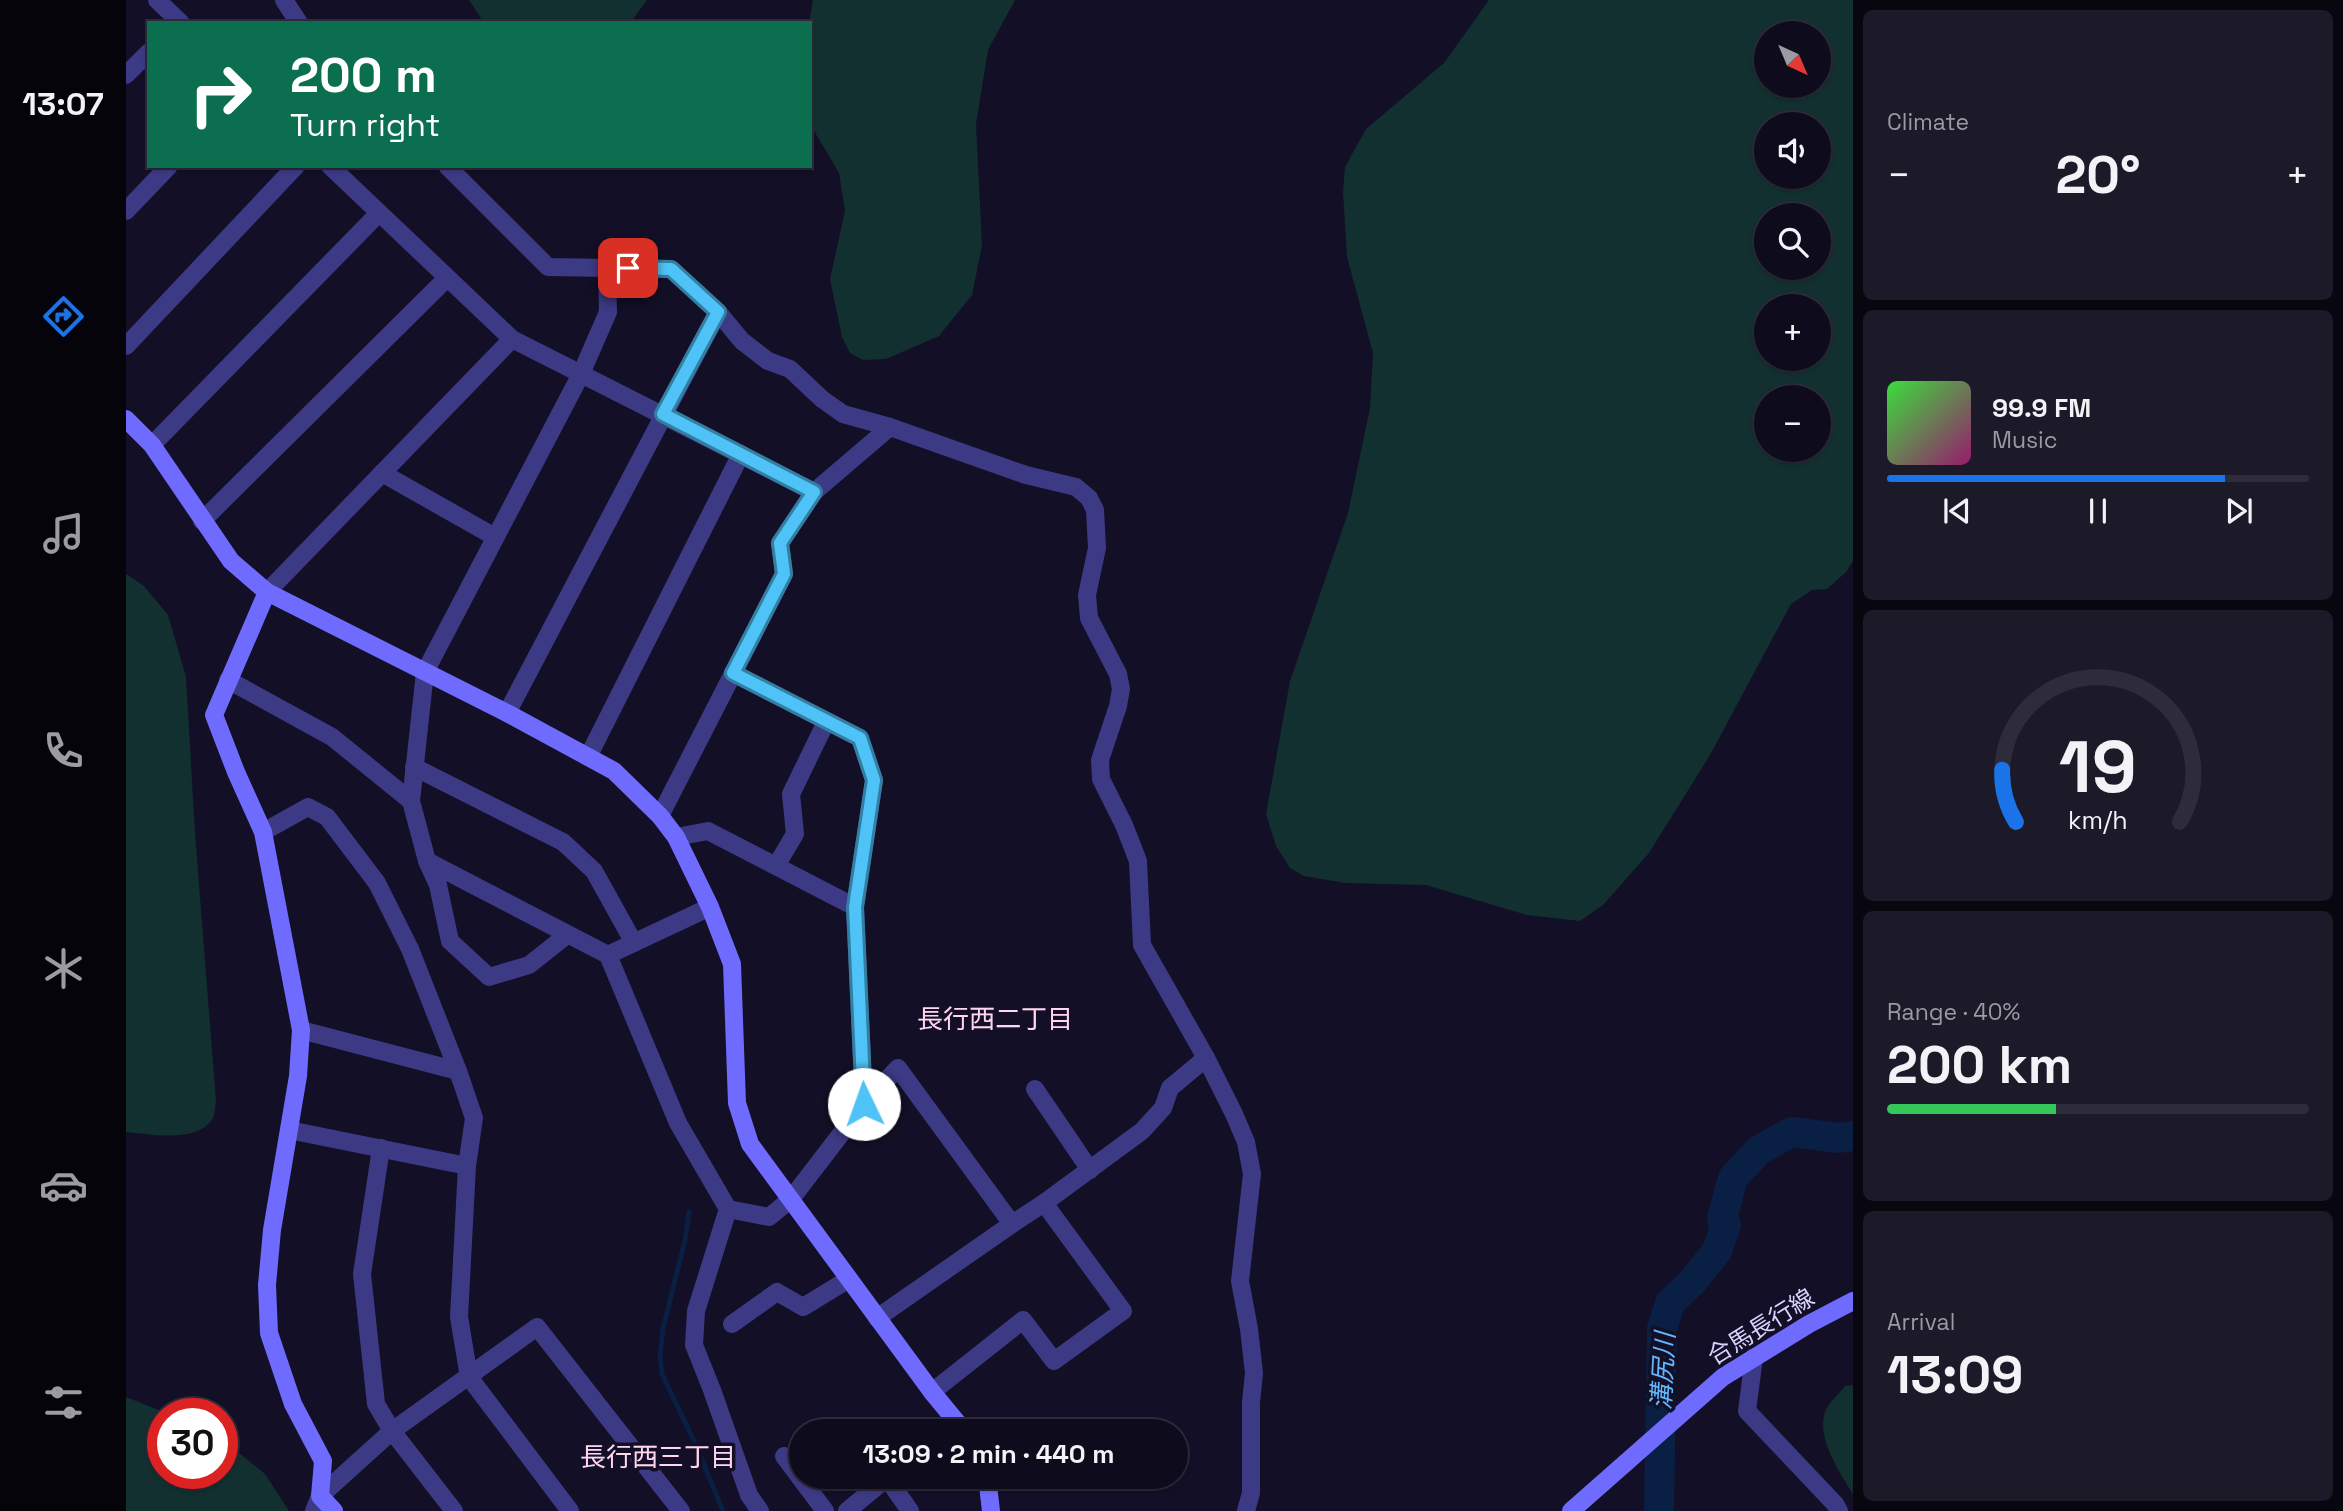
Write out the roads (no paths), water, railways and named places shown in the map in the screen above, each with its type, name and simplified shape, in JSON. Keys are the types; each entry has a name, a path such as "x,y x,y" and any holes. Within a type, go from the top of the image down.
{"street":[{"path":"157,0 178,21"},
{"path":"284,0 298,21"},
{"path":"126,75 147,54"},
{"path":"126,211 167,168"},
{"path":"126,345 294,168"},
{"path":"332,168 512,340 814,492"},
{"path":"449,168 548,267 671,269 718,312 742,341 768,361 790,369 822,399 843,414 890,426 1026,475 1076,487 1089,498 1095,510 1097,548 1087,595 1089,618 1118,674 1121,689 1100,760 1101,779 1138,861 1142,945 1206,1058 1246,1142 1252,1174 1240,1281 1254,1373 1251,1402 1251,1493 1246,1511"},
{"path":"152,445 379,213"},
{"path":"567,935 529,965 489,978 450,941 438,885 427,861 411,801 425,672 581,374 608,313 607,268"},
{"path":"202,521 447,278"},
{"path":"507,713 718,312"},
{"path":"317,1504 323,1461 293,1404 269,1333 267,1285 272,1230 298,1076 301,1030 263,832 214,715 267,592 512,340"},
{"path":"126,419 152,445 231,561 267,592 507,713 614,771 660,816 676,837 710,907 732,964 737,1103 750,1144 954,1419"},
{"path":"660,816 784,574 780,543 814,492 890,426"},
{"path":"588,757 741,454"},
{"path":"382,473 495,537"},
{"path":"733,673 860,738 874,780 855,907 864,1104"},
{"path":"228,680 332,737 411,801"},
{"path":"776,866 795,834 792,794 826,722"},
{"path":"414,766 563,842 594,871 634,943"},
{"path":"263,832 308,807 327,817 377,883 410,949 474,1118 467,1166 459,1317 469,1377 570,1511"},
{"path":"676,837 708,831 855,907"},
{"path":"427,861 608,955 678,1123 728,1209 696,1311 694,1345 749,1495 760,1511"},
{"path":"608,955 710,907"},
{"path":"301,1030 458,1071"},
{"path":"877,1318 1045,1203 1142,1131 1163,1108 1170,1088 1206,1058"},
{"path":"728,1209 769,1217 791,1199 864,1104 898,1068 1012,1224"},
{"path":"1035,1089 1090,1170"},
{"path":"289,1130 467,1166"},
{"path":"381,1148 362,1274 376,1404 392,1431 454,1511"},
{"path":"932,1392 1023,1320 1055,1361 1123,1311 1045,1203"},
{"path":"732,1324 777,1292 803,1307 849,1279"},
{"name":"合馬長行線","path":"1572,1511 1723,1377 1809,1324 1853,1301"},
{"path":"317,1504 392,1431 537,1327 681,1511"},
{"path":"1754,1357 1748,1411 1839,1511"},
{"path":"783,1456 825,1511"},
{"path":"847,1511 887,1478 910,1511"},
{"path":"988,1489 991,1511"},
{"path":"317,1504 334,1511"}],"waterway":[{"name":"溝尻川","path":"1659,1511 1662,1329 1670,1303 1692,1282 1717,1251 1726,1225 1722,1218 1733,1178 1759,1150 1792,1132 1839,1138 1853,1136"},
{"path":"689,1212 685,1240 663,1329 660,1356 662,1374 723,1511"}],"district":[{"name":"長行西二丁目","path":"995,1019"},
{"name":"長行西三丁目","path":"658,1457"}]}
